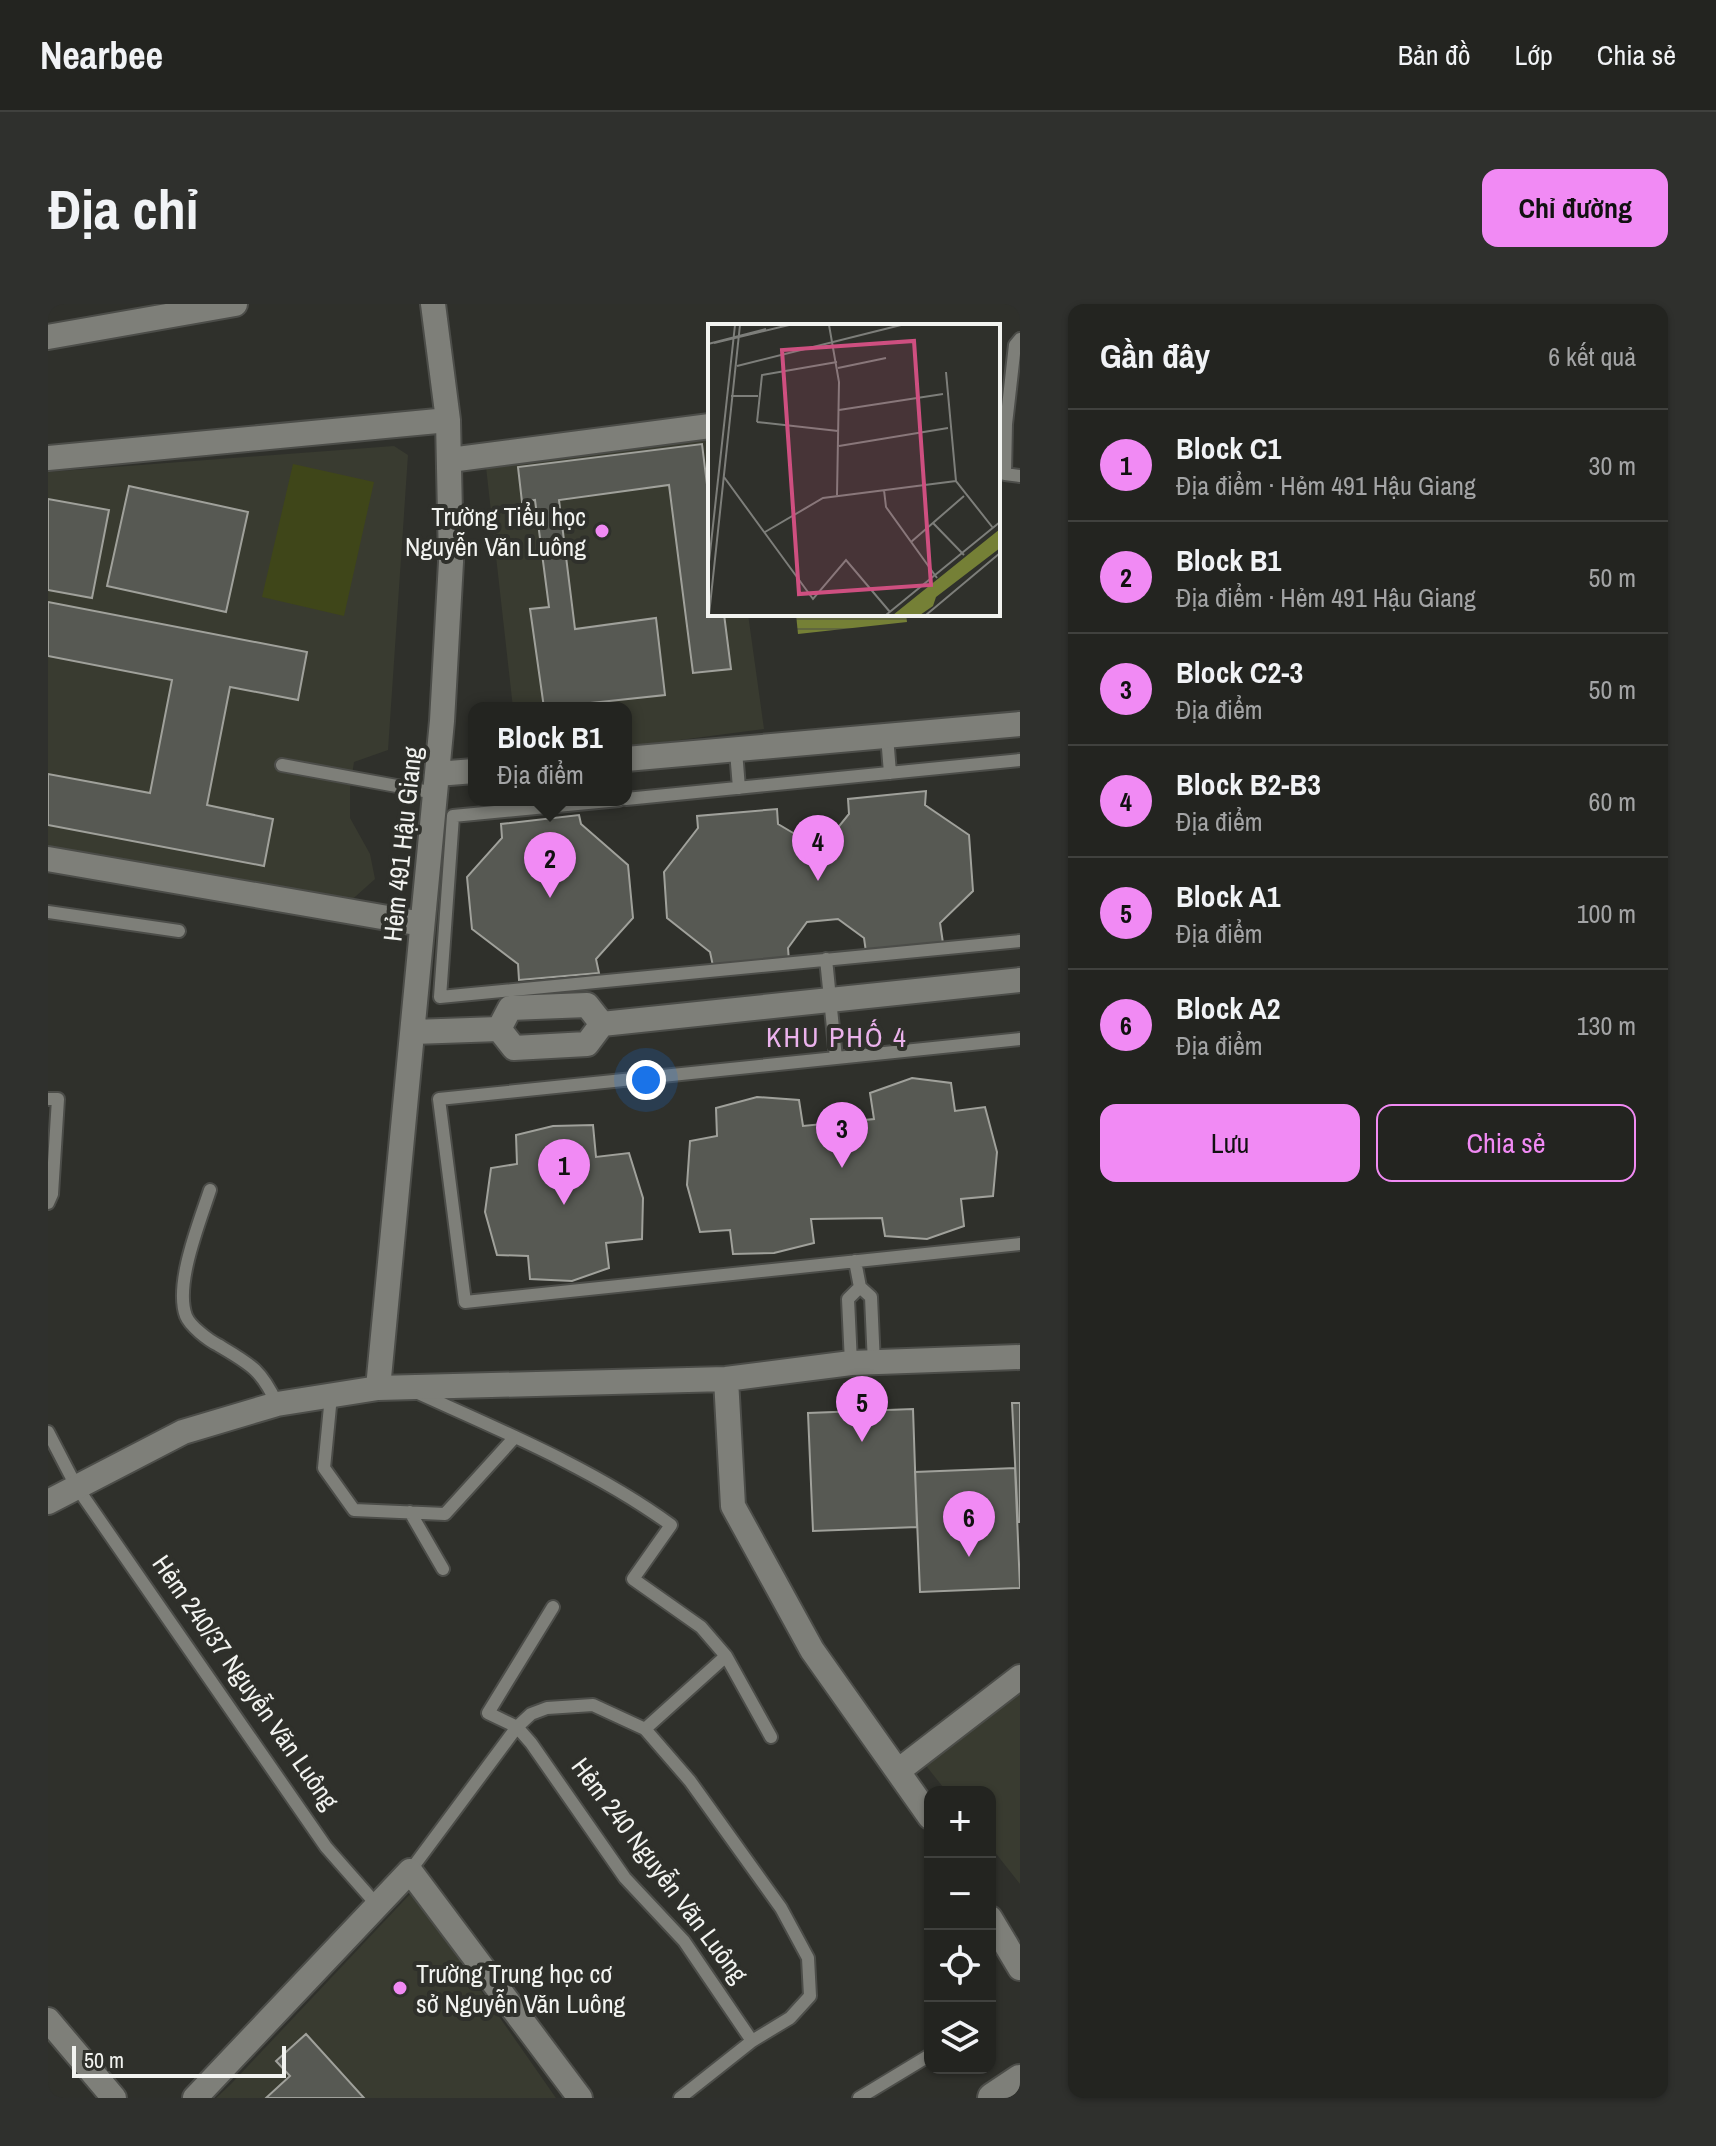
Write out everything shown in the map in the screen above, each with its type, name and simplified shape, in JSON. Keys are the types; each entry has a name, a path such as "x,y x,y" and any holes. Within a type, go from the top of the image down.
{"street":[{"path":"48,337 235,304"},
{"name":"Hẻm 491 Hậu Giang","path":"378,1388 436,784 451,562 448,420 433,304"},
{"path":"48,458 448,420"},
{"path":"450,460 708,426"},
{"path":"632,759 1020,724"},
{"path":"436,784 468,773"},
{"path":"48,859 422,924"},
{"path":"499,1029 514,1048 587,1044 602,1024 1020,980"},
{"path":"499,1029 510,1008 587,1005 602,1024"},
{"path":"413,1032 499,1029"},
{"path":"48,1502 183,1432 277,1404 378,1388 726,1379 862,1364 1020,1357"},
{"path":"726,1379 733,1506 812,1650 924,1808"},
{"path":"898,1771 1020,1677"},
{"path":"195,2098 410,1871 580,2098"},
{"path":"996,1928 1020,1968"},
{"path":"48,2020 114,2098"},
{"path":"993,2098 1020,2080"}],"lane":[{"path":"1020,339 1015,345 1006,424 1005,474 1020,476"},
{"path":"1006,424 1020,425"},
{"path":"887,736 890,773"},
{"path":"736,751 739,788"},
{"path":"632,798 1020,760"},
{"path":"282,765 436,784"},
{"path":"557,806 453,816 440,997 1020,941"},
{"path":"48,912 179,931"},
{"path":"826,959 836,1058"},
{"path":"1020,1039 439,1099 465,1302 1020,1244"},
{"path":"48,1099 58,1099 52,1194 48,1203"},
{"path":"210,1190 193,1241 183,1288 187,1317 211,1341 266,1379 277,1404"},
{"path":"855,1261 860,1287 871,1297 862,1364"},
{"path":"860,1287 848,1299 862,1364"},
{"path":"406,1388 515,1437 642,1503 671,1525 633,1579 701,1627 726,1656 771,1737"},
{"path":"331,1396 324,1468 354,1510 445,1514 515,1437"},
{"name":"Hẻm 240/37 Nguyễn Văn Luông","path":"48,1432 76,1486 326,1847 377,1905"},
{"path":"410,1512 443,1569"},
{"name":"Hẻm 240 Nguyễn Văn Luông","path":"553,1607 488,1713 517,1727 531,1743 625,1878 684,1941 752,2041"},
{"path":"645,1729 726,1656"},
{"path":"410,1871 517,1727 531,1714 547,1708 593,1705 645,1729 719,1819 781,1908 808,1958 810,1996 790,2018 752,2041 680,2098"},
{"path":"859,2098 924,2059"}],"shaded area":[{"name":"Trường Tiểu học Nguyễn Văn Luông","path":"708,419 708,616 748,616 764,729 632,746 632,702 512,702 484,449"},
{"path":"394,446 408,455 388,750 354,762 350,788 350,818 370,854 375,879 346,905 48,846 48,472"},
{"path":"293,464 374,482 344,616 262,597"},
{"path":"796,616 906,616 907,622 798,634"},
{"path":"1020,1686 1020,1884 996,1854 996,1786 942,1786 923,1762"},
{"name":"Trường Trung học cơ sở Nguyễn Văn Luông","path":"412,1892 556,2098 216,2098 231,2084"}],"building":[{"path":"702,444 708,493 708,616 724,616 731,669 693,673 669,485 559,500 575,629 656,618 665,695 600,702 543,702 530,609 549,607 535,500 522,502 518,467"},
{"path":"129,486 248,512 226,612 107,586"},
{"path":"48,499 109,510 92,598 48,590"},
{"path":"48,602 307,652 298,700 230,687 207,805 273,819 264,866 48,825 48,774 150,793 172,680 48,656"},
{"path":"926,791 925,805 969,835 973,891 940,923 943,943 866,952 864,938 838,919 807,922 788,948 789,961 713,966 710,952 667,918 664,872 698,828 697,816 777,809 778,824 800,837 832,835 849,814 848,799"},
{"path":"579,815 581,824 628,865 633,918 596,959 599,973 519,980 518,964 472,929 467,877 502,838 501,824"},
{"path":"912,1078 951,1083 955,1111 985,1107 997,1152 993,1196 961,1199 964,1226 927,1239 885,1236 882,1218 811,1219 814,1243 774,1253 733,1254 730,1230 700,1232 687,1185 690,1141 717,1136 716,1108 757,1097 799,1100 803,1126 874,1119 870,1093"},
{"path":"593,1125 596,1157 629,1153 643,1198 642,1239 606,1243 609,1268 572,1281 530,1279 528,1256 497,1255 485,1212 491,1168 517,1164 516,1135 553,1126"},
{"path":"1012,1403 1020,1403 1020,1522 1018,1522"},
{"path":"913,1409 917,1527 813,1531 808,1413"},
{"path":"1015,1468 1020,1588 920,1592 915,1472"},
{"path":"306,2034 364,2098 266,2098 290,2076 276,2061"}],"place":[{"name":"Trường Tiểu học Nguyễn Văn Luông","path":"602,531"},
{"name":"Block B2-B3","path":"818,881"},
{"name":"Block B1","path":"550,898"},
{"name":"Block C2-3","path":"842,1168"},
{"name":"Block C1","path":"564,1205"},
{"name":"Block A1","path":"862,1442"},
{"name":"Block A2","path":"969,1557"},
{"name":"Trường Trung học cơ sở Nguyễn Văn Luông","path":"400,1988"}],"district":[{"name":"KHU PHỐ 4","path":"837,1037"}]}
